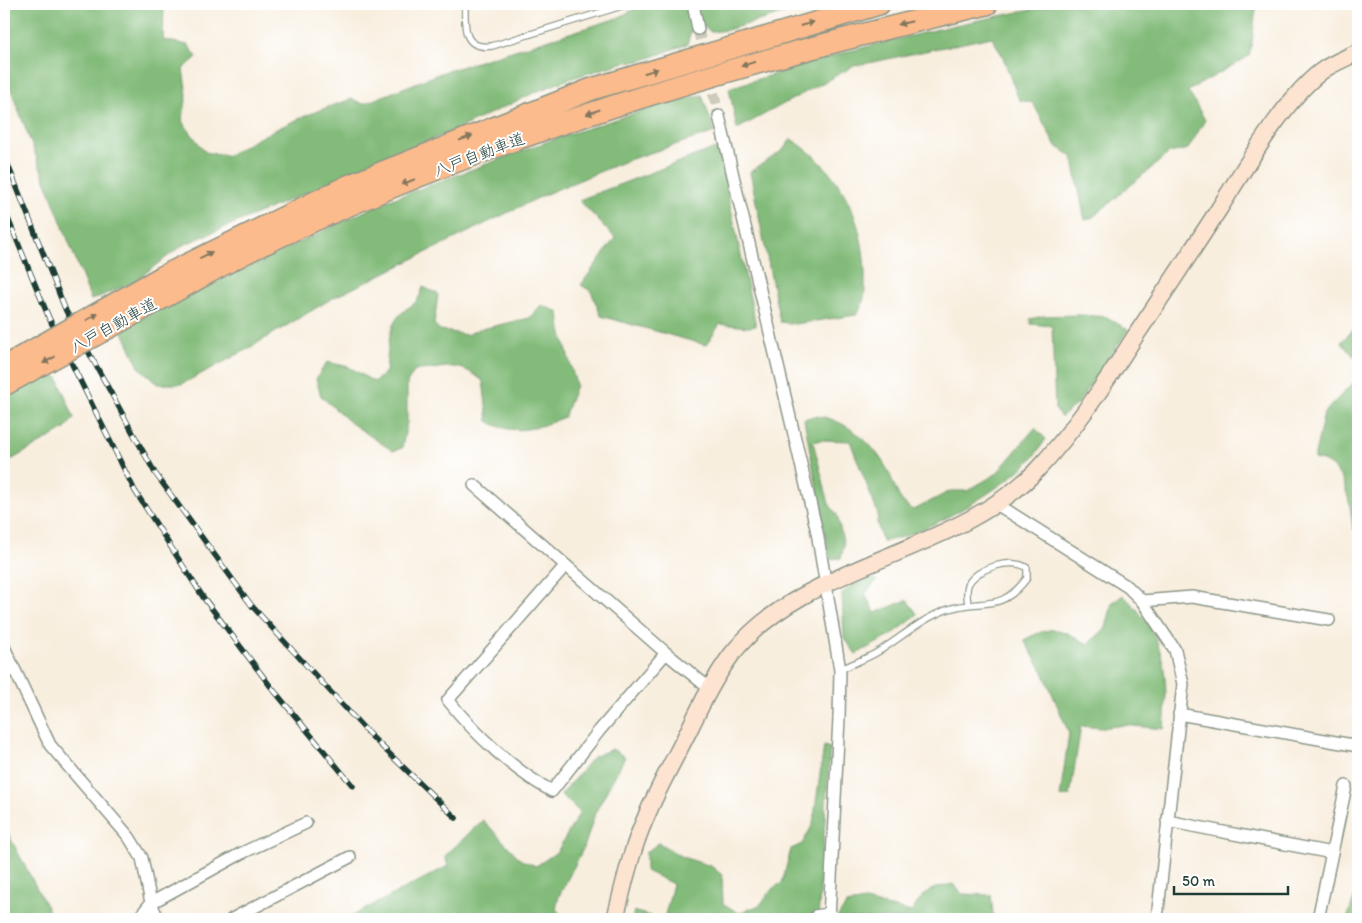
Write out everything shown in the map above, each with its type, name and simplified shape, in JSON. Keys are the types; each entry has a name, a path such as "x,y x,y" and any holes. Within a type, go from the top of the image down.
{"highway":[{"name":"八戸自動車道","path":"4,367 165,286 348,186 592,89 879,4"},
{"name":"八戸自動車道","path":"4,385 165,286 451,164 597,110 756,62 987,4"}],"street":[{"path":"693,4 698,28"},
{"path":"615,919 629,862 645,817 710,689 732,653 755,631 790,604 827,583 921,543 995,503 1032,475 1068,436 1108,380 1266,136 1302,89 1326,68 1358,52"},
{"path":"719,116 772,333 817,532 840,670 840,718 829,915"},
{"path":"474,485 565,566 710,689"},
{"path":"995,503 1128,587 1142,601 1175,650 1183,684 1178,714 1156,919"},
{"path":"565,566 448,700 489,742 536,783 552,791 666,653"},
{"path":"1142,601 1192,597 1329,620"},
{"path":"4,647 7,661 50,745 129,837 142,858 151,903 158,919"},
{"path":"1178,714 1358,746"},
{"path":"1318,919 1346,786"},
{"path":"1167,821 1332,853"},
{"path":"138,919 151,903 242,853 306,823"},
{"path":"232,919 350,857"}],"lane":[{"path":"465,4 468,38 474,46 480,48 492,46 628,4"},
{"path":"840,670 880,651 928,618 968,604 990,605 1006,600 1027,578 1027,568 1022,564 1009,565 977,573 968,585 968,604"},
{"path":"815,913 829,915"}],"green space":[{"path":"4,4 164,4 163,40 188,45 197,57 183,69 187,95 182,121 205,152 227,156 288,124 335,104 352,99 363,104 441,73 618,18 643,4 686,4 689,8 704,4 806,4 806,7 727,30 711,32 705,27 691,31 687,44 641,61 625,62 569,79 538,91 455,130 183,245 132,283 91,300 4,72"},
{"path":"1058,4 1257,5 1249,56 1188,91 1205,120 1188,149 1169,153 1093,217 1085,220 1072,156 1056,146 1033,103 1019,100 1003,57 992,37 854,66 737,129 729,88 849,51 955,25"},
{"path":"702,95 715,132 628,160 546,194 331,299 244,351 182,384 158,384 139,367 121,328 384,202 557,138 644,110"},
{"path":"791,139 808,151 836,180 854,215 864,254 865,275 863,301 856,315 795,324 780,322 750,172 783,150"},
{"path":"713,149 719,152 756,326 720,324 706,345 601,316 591,291 581,285 615,238 579,200"},
{"path":"423,287 438,294 434,324 440,330 466,335 477,330 530,318 541,305 559,312 561,330 576,385 564,417 545,425 526,429 516,430 497,426 488,421 483,381 473,374 457,367 415,370 407,383 407,422 402,448 393,451 351,423 321,396 316,379 327,362 349,367 374,382 386,372 389,343 394,322 418,299"},
{"path":"1081,315 1107,317 1128,330 1077,404 1061,417 1055,409 1052,326 1031,324 1030,319 1043,316"},
{"path":"1358,325 1358,361 1341,342"},
{"path":"49,373 58,378 74,418 65,429 4,464 4,396"},
{"path":"1358,378 1358,530 1353,529 1348,496 1340,476 1325,462 1314,459 1324,413"},
{"path":"814,416 836,421 857,433 881,460 903,502 914,510 950,491 967,491 996,474 1035,428 1046,439 1035,455 1023,467 986,495 918,531 882,541 877,523 878,514 850,441 820,440 813,442 829,504 837,515 844,545 841,558 830,559 804,419"},
{"path":"871,578 877,580 865,594 875,613 907,600 918,615 890,636 856,654 844,638 842,594 850,586"},
{"path":"1123,595 1148,625 1162,656 1166,690 1164,729 1124,725 1101,728 1081,726 1070,796 1060,797 1069,733 1043,672 1024,640 1044,631 1057,630 1088,644 1106,628 1112,603"},
{"path":"824,746 830,748 818,919 664,919 673,884 646,871 646,852 659,843 682,857 711,866 722,875 723,904 739,913 760,905 773,888 782,883 791,849 802,844 813,824"},
{"path":"612,749 625,757 595,813 585,845 559,896 556,909 565,919 346,919 448,866 445,856 483,820 521,860 536,866 557,852 580,812 561,795 593,757"},
{"path":"4,826 53,919 4,919"},
{"path":"953,884 962,894 991,895 993,914 998,919 836,919 847,904 865,901 912,912 920,899 928,892"},
{"path":"1358,887 1358,919 1347,919"},
{"path":"634,911 659,919 632,919"}],"tunnel":[{"path":"698,29 719,116"}],"railway":[{"path":"4,155 66,311 155,473 252,606 371,736 456,818"},
{"path":"4,209 49,318 135,491 203,597 271,687 353,786"}]}
